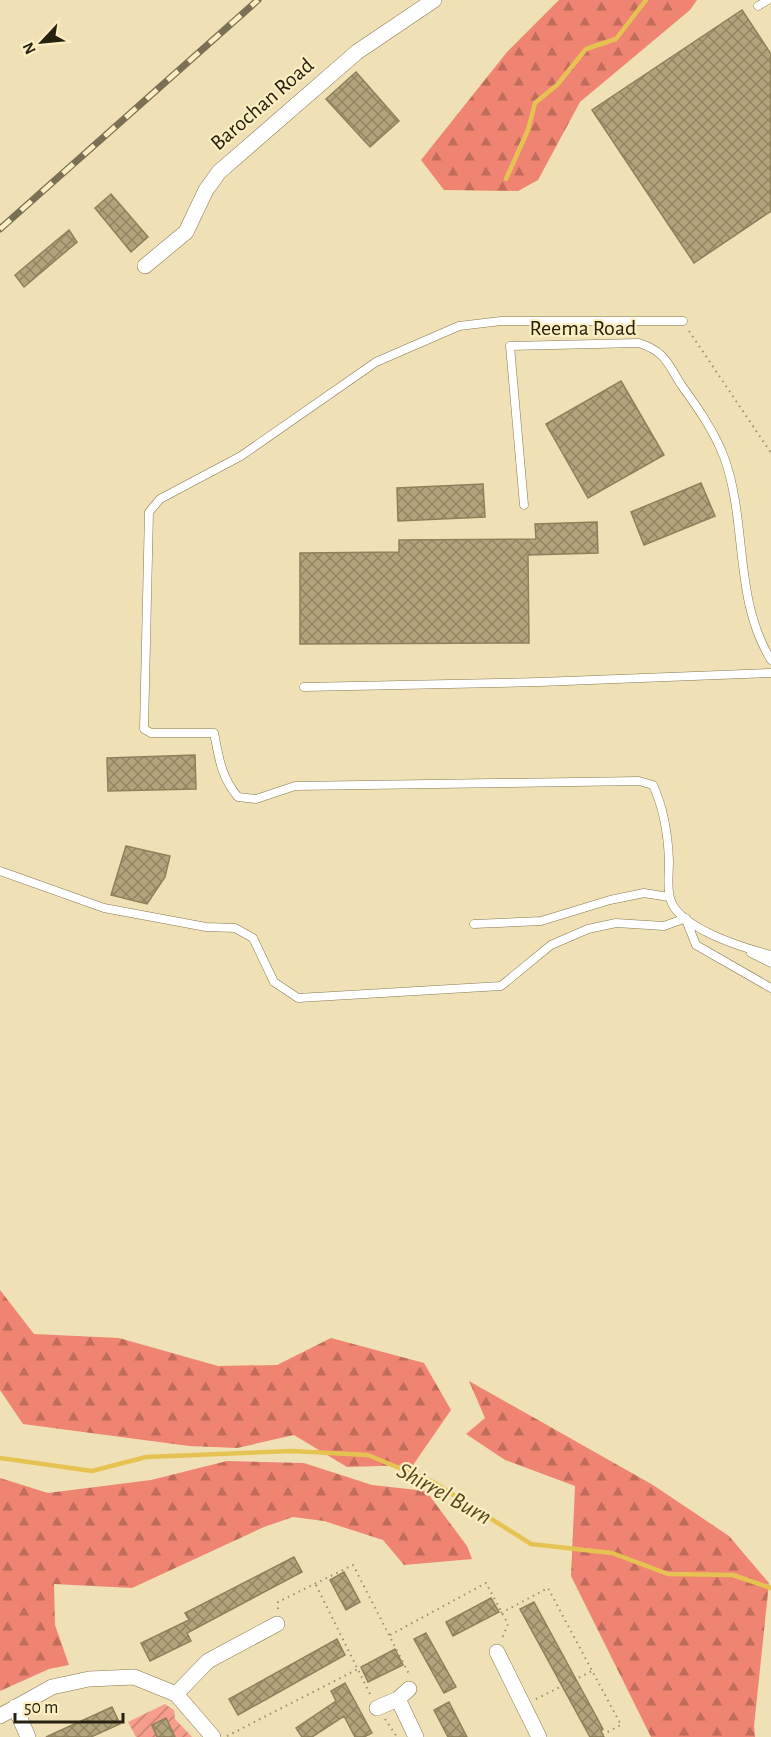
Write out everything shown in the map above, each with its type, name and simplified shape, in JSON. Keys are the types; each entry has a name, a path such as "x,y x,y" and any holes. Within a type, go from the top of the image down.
{"street":[{"name":"Barochan Road","path":"144,266 186,232 206,190 219,172 357,52 434,0"},
{"path":"176,1694 208,1661 277,1624"},
{"path":"497,1652 539,1737"},
{"path":"0,1716 52,1687 89,1679 134,1677 176,1694 213,1737"},
{"path":"377,1708 403,1694 416,1737"},
{"path":"15,1707 28,1737"}],"lane":[{"path":"758,6 768,0"},
{"path":"683,321 501,321 459,326 376,362 241,456 160,499 149,512 144,729 151,733 214,733 226,783 238,797 256,799 295,786 639,781 653,785 661,801 668,845 669,897 675,910 736,946 771,963"},
{"name":"Reema Road","path":"524,505 510,346 639,343 658,349 703,415 723,456 730,482 750,614 758,639 771,660"},
{"path":"304,687 540,682 771,673"},
{"path":"0,871 104,908 206,927 235,928 253,938 274,982 298,998 501,986 551,945 588,929 616,923 664,926 686,918"},
{"path":"474,924 541,921 644,893 669,897"},
{"path":"686,918 696,945 771,988"},
{"path":"736,946 771,955"}],"path":[{"path":"683,321 771,453"},
{"path":"277,1624 278,1602 353,1565 412,1680 403,1694"},
{"path":"390,1635 486,1583 508,1624"},
{"path":"316,1585 377,1708 397,1737"},
{"path":"501,1613 548,1587 621,1725 598,1737"},
{"path":"226,1737 358,1669"},
{"path":"523,1706 592,1671"}],"green space":[{"path":"559,0 697,0 690,10 580,102 538,180 518,191 444,190 421,160 507,52"},
{"path":"0,1290 34,1334 119,1338 218,1366 277,1365 331,1338 424,1363 451,1410 413,1465 347,1467 294,1435 237,1448 189,1446 23,1424 0,1390"},
{"path":"469,1381 653,1485 729,1536 769,1583 754,1726 755,1737 651,1737 571,1576 575,1486 505,1460 466,1434 485,1418"},
{"path":"227,1461 304,1463 372,1485 426,1491 467,1546 472,1559 404,1565 383,1540 324,1521 293,1517 264,1527 132,1588 54,1584 55,1625 69,1665 49,1669 0,1691 0,1478 48,1493 151,1480"}],"shaded area":[{"path":"165,1704 174,1710 175,1719 192,1737 136,1737 128,1722"}],"building":[{"path":"742,10 771,54 771,211 694,263 592,110"},
{"path":"356,72 399,121 370,147 326,99"},
{"path":"111,194 148,237 131,252 95,208"},
{"path":"69,230 77,242 24,287 15,275"},
{"path":"621,381 664,455 588,498 546,424"},
{"path":"701,483 715,516 644,545 631,512"},
{"path":"483,484 485,517 398,521 397,488"},
{"path":"597,522 598,553 528,555 529,643 300,644 300,553 399,552 399,540 536,539 535,524"},
{"path":"195,755 196,789 108,791 107,758"},
{"path":"126,846 170,856 165,877 147,904 111,895"},
{"path":"294,1557 302,1572 187,1633 191,1641 150,1661 141,1643 189,1620 185,1613"},
{"path":"344,1572 360,1602 346,1610 330,1580"},
{"path":"491,1598 499,1612 453,1636 446,1622"},
{"path":"534,1602 603,1729 601,1731 604,1737 590,1737 520,1609"},
{"path":"426,1633 456,1687 444,1693 414,1639"},
{"path":"337,1639 345,1655 238,1715 229,1699"},
{"path":"395,1649 403,1665 368,1682 361,1667"},
{"path":"345,1683 372,1733 364,1737 355,1737 344,1716 312,1737 302,1737 296,1728 336,1701 331,1691"},
{"path":"449,1702 467,1737 448,1737 434,1710"},
{"path":"112,1707 120,1724 91,1737 46,1737"},
{"path":"166,1718 175,1737 157,1737 152,1725"}],"waterway":[{"name":"Shirrel Burn","path":"506,179 528,130 535,103 557,85 586,49 616,39 646,0"},
{"name":"Shirrel Burn","path":"0,1458 92,1471 146,1457 292,1451 368,1455 433,1482 531,1544 612,1553 668,1574 733,1575 771,1588"}],"railway":[{"path":"0,229 258,0"}]}
